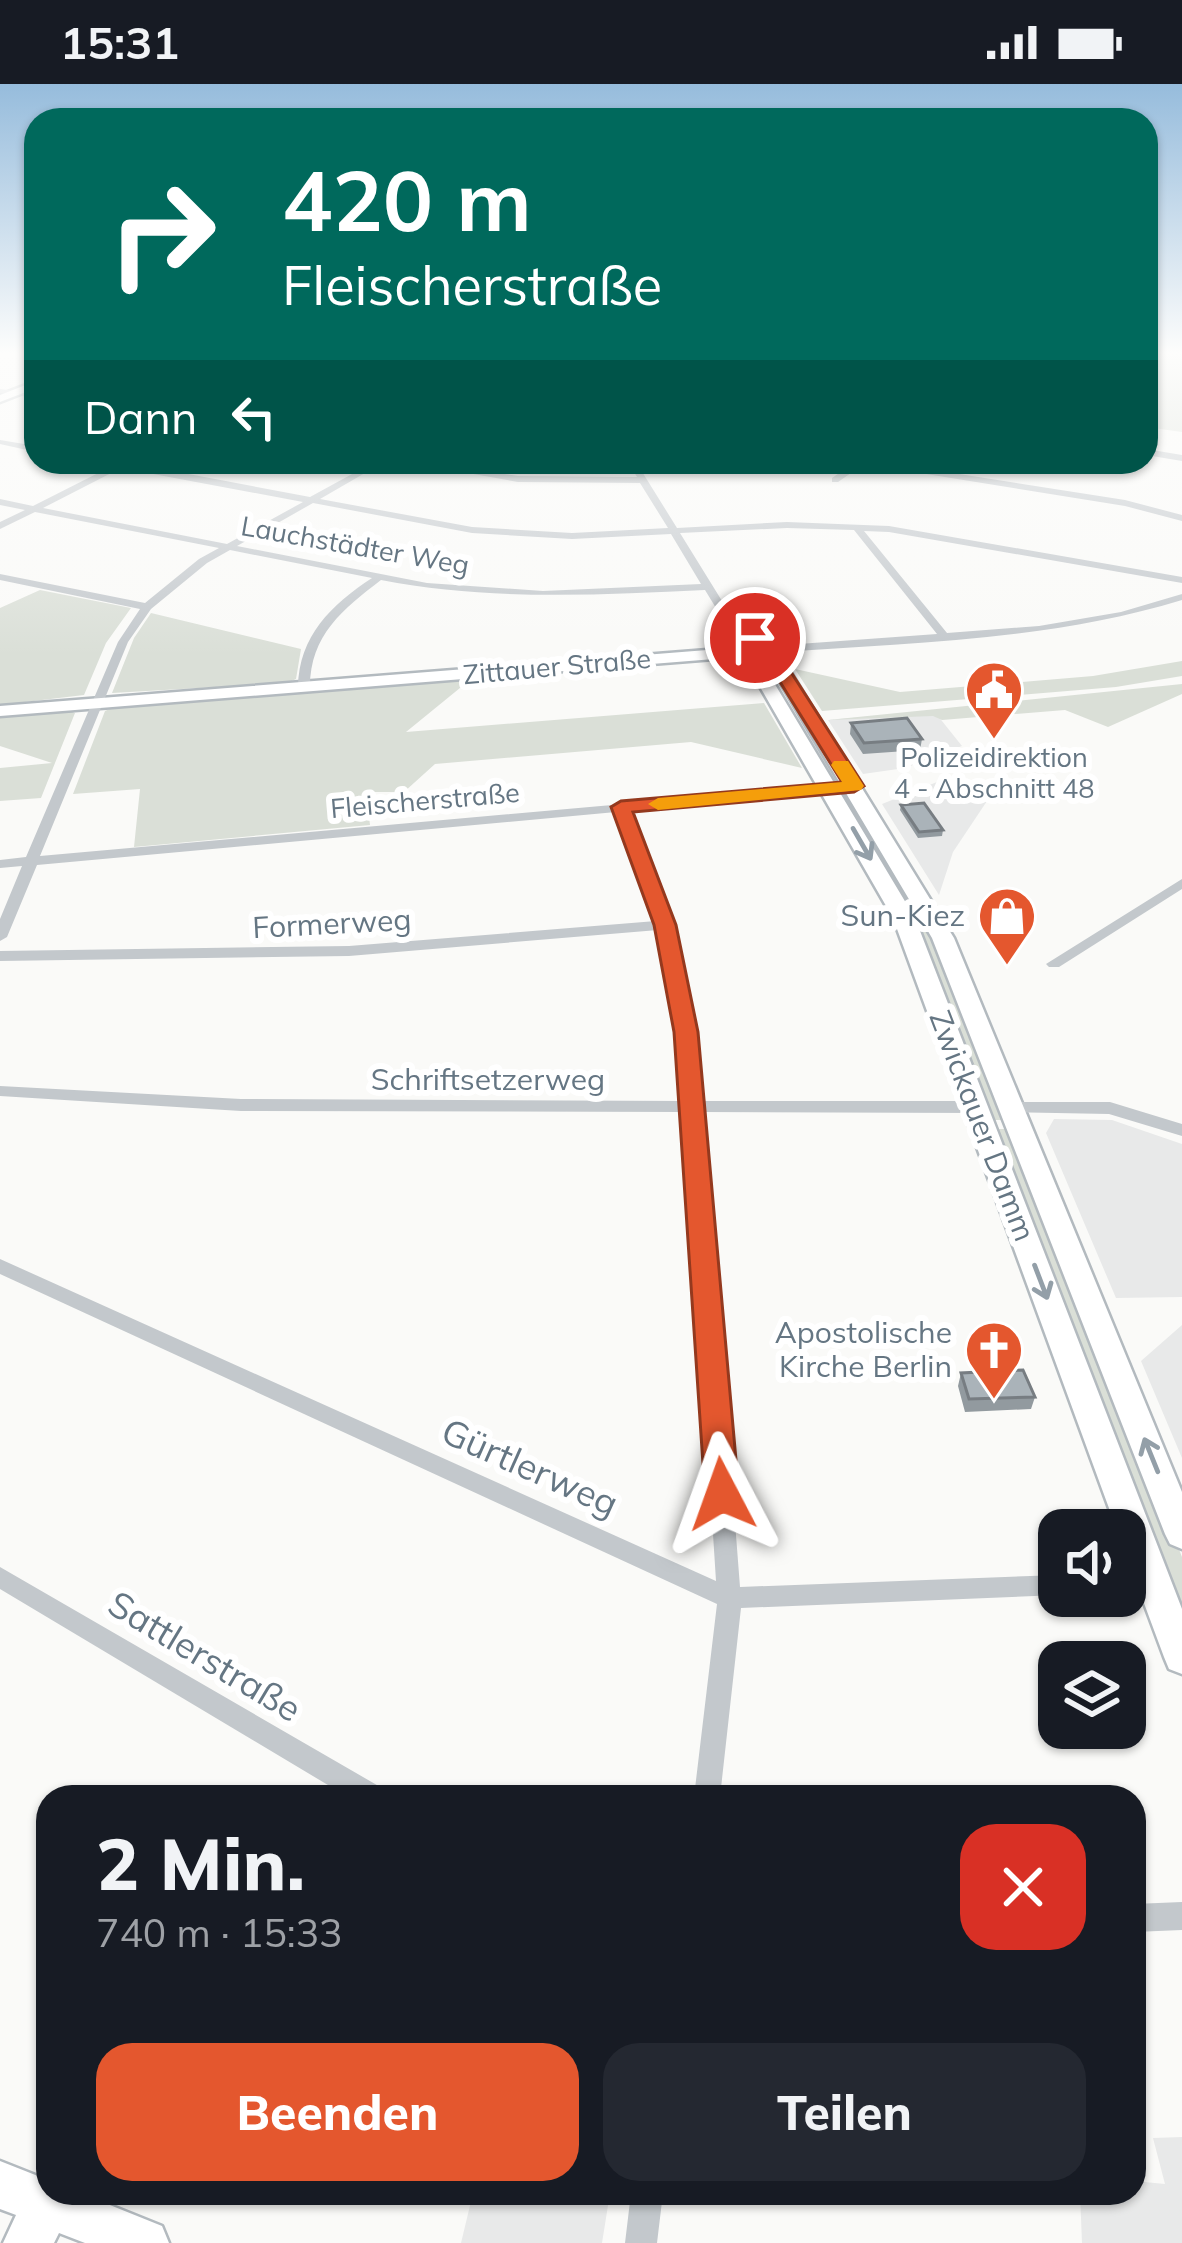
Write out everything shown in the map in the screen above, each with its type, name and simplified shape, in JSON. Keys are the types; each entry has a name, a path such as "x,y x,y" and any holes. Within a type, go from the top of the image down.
{"street":[{"path":"0,526 104,474"},
{"path":"174,474 487,532 572,536 856,527 974,541 1182,580"},
{"path":"0,937 123,642 147,607 182,575 358,474"},
{"path":"486,474 518,479 644,480"},
{"name":"Zwickauer Damm","path":"640,474 728,622 943,938 1182,1534"},
{"path":"835,480 845,474"},
{"path":"941,474 1114,501 1182,518"},
{"name":"Lauchstädter Weg","path":"0,502 377,579 544,594 707,587"},
{"path":"856,527 945,637"},
{"path":"0,577 147,607"},
{"path":"304,687 305,660 323,624 377,579"},
{"name":"Zittauer Straße","path":"0,710 945,637 1095,621 1182,597"},
{"name":"Zwickauer Damm","path":"728,622 769,650 904,918 1182,1657"},
{"name":"Fleischerstraße","path":"0,864 842,787"},
{"path":"621,807 665,925 686,1032 729,1598 707,1785"},
{"path":"1054,964 1182,883"},
{"name":"Formerweg","path":"0,956 349,951 665,925"},
{"name":"Schriftsetzerweg","path":"0,1091 241,1105 976,1107"},
{"path":"1015,1108 1110,1108 1182,1130"},
{"name":"Gürtlerweg","path":"0,1266 729,1598 1038,1586"},
{"name":"Sattlerstraße","path":"0,1576 353,1785"},
{"path":"1146,1582 1154,1582"},
{"path":"1146,1918 1182,1916"},
{"path":"0,2185 38,2224 146,2243"},
{"path":"640,2243 645,2205"}],"shaded area":[{"path":"40,590 131,608 106,643 84,695 0,705 0,608"},
{"path":"151,613 301,649 296,679 112,693 134,638"},
{"path":"1182,661 1182,676 1116,687 822,711 795,669 900,692 1093,676"},
{"path":"471,679 406,732 764,703 802,768 691,742 435,764 404,792 366,792 370,825 134,847 140,789 73,794 105,711 116,706"},
{"path":"1182,684 1182,694 1108,727 1065,710 942,720 933,716 828,720"},
{"path":"934,711 962,746 905,768 863,774 828,720"},
{"path":"75,713 41,798 0,801 0,768 52,763 0,746 0,715"},
{"path":"942,780 987,801 953,852 939,895 882,804"},
{"path":"855,797 934,932 1010,1120 993,1120 930,959 842,798"},
{"path":"1054,1119 1112,1120 1182,1144 1182,1297 1116,1298 1046,1133"},
{"path":"996,1129 1014,1129 1182,1557 1182,1619 1146,1524 1146,1509 1140,1509"},
{"path":"1182,1325 1182,1458 1141,1361"},
{"path":"1182,2137 1182,2243 1082,2243 1080,2205 1146,2205 1146,2182 1165,2184 1153,2138"},
{"path":"470,2205 608,2205 602,2243 461,2243"}],"building":[{"path":"907,718 922,739 864,743 851,723"},
{"path":"924,803 943,830 919,832 901,805"},
{"path":"1023,1370 1035,1397 969,1399 961,1373"}],"slow traffic":[{"path":"658,804 854,786 841,765"}],"place":[{"name":"Polizeidirektion 4 - Abschnitt 48","path":"994,741"},
{"name":"Sun-Kiez","path":"1007,967"},
{"name":"Apostolische Kirche Berlin","path":"994,1401"}],"route":[{"path":"722,1494 686,1032 665,925 621,807 854,786 765,645 755,638"}]}
